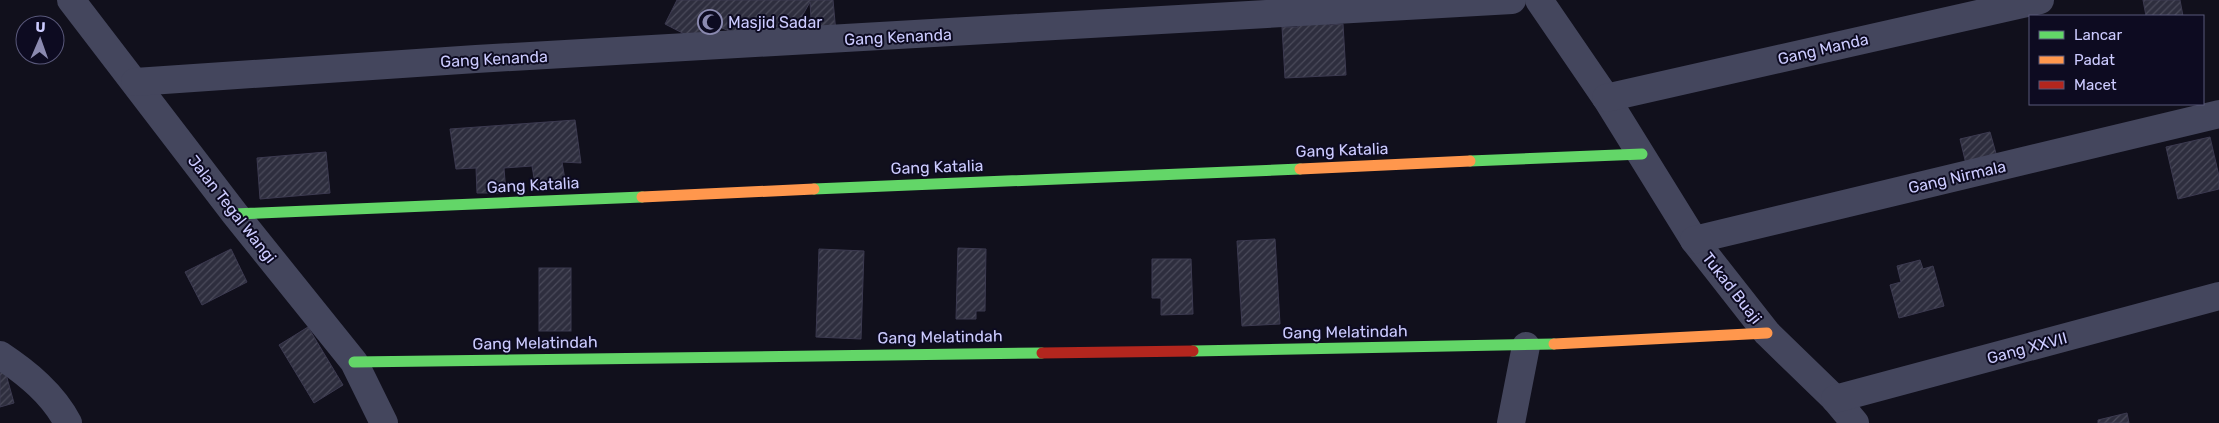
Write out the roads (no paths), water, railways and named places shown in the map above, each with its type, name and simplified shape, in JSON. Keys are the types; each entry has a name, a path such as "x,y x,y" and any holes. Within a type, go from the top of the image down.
{"street":[{"name":"Jalan Tegal Wangi","path":"71,0 234,214 354,362 384,423"},
{"name":"Gang Kenanda","path":"134,82 476,59 1512,0"},
{"name":"Tukad Buaji","path":"1539,0 1606,98 1694,240 1767,332"},
{"name":"Gang Manda","path":"1606,98 2040,0"},
{"name":"Gang Nirmala","path":"1694,240 2219,114"},
{"name":"Gang Katalia","path":"234,214 1642,154"},
{"name":"Gang XXVII","path":"1835,399 2219,296"},
{"name":"Tukad Buaji","path":"1526,346 1767,332"},
{"path":"1767,332 1835,399 1855,423"},
{"name":"Gang Melatindah","path":"354,362 1526,346"},
{"path":"1511,423 1526,346"},
{"path":"0,355 21,369 44,390 68,423"}],"place":[{"name":"Masjid Sadar","path":"710,22"}]}
